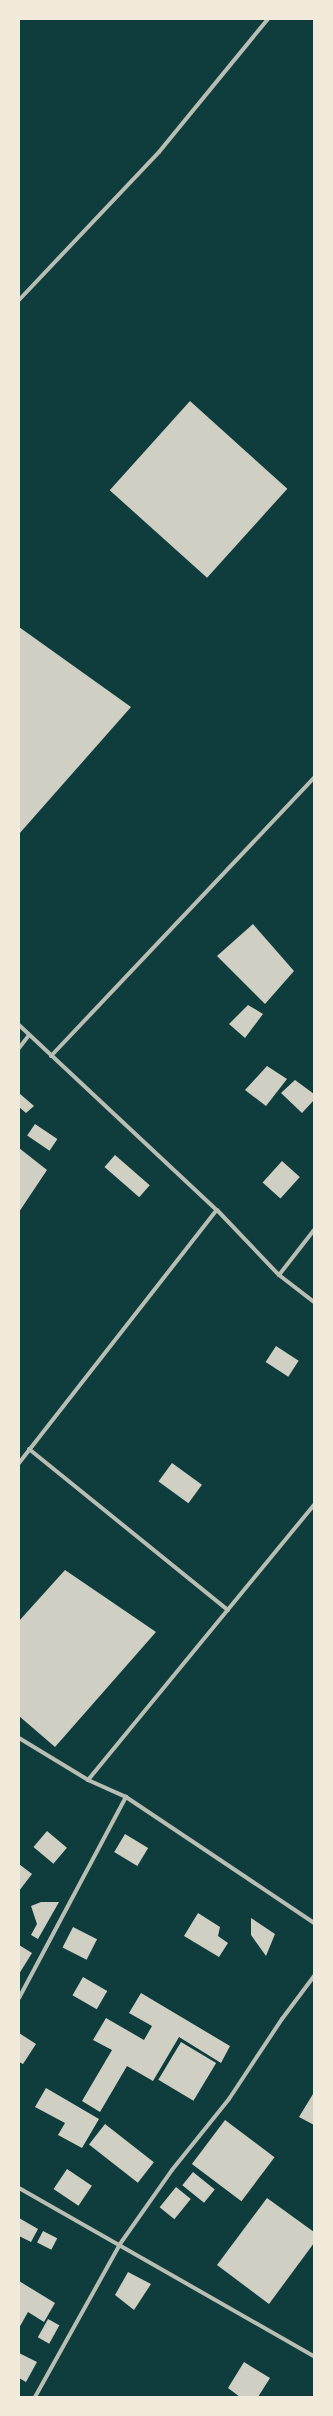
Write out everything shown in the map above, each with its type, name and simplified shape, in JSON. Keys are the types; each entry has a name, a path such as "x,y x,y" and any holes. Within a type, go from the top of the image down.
{"street":[{"path":"19,300 159,152 268,19"},
{"path":"51,1056 314,778"},
{"path":"19,1025 216,1210 279,1275 314,1302"},
{"path":"19,1048 30,1035"},
{"path":"19,1463 216,1210"},
{"path":"279,1275 314,1230"},
{"path":"30,1450 228,1610"},
{"path":"88,1780 314,1505"},
{"path":"19,1738 88,1780 126,1797 314,1923"},
{"path":"19,1998 126,1797"},
{"path":"35,2397 120,2244 172,2170 229,2099 282,2019 314,1976"},
{"path":"19,2188 120,2244 314,2356"}],"building":[{"path":"190,401 287,489 207,578 110,490"},
{"path":"19,627 131,707 19,834"},
{"path":"253,924 294,971 265,1004 217,956"},
{"path":"248,1005 263,1014 245,1038 229,1024"},
{"path":"267,1066 287,1079 266,1106 245,1090"},
{"path":"295,1080 314,1094 314,1100 302,1113 281,1093"},
{"path":"19,1093 34,1106 26,1113 19,1107"},
{"path":"35,1124 57,1139 50,1151 27,1136"},
{"path":"19,1148 47,1170 19,1212"},
{"path":"115,1155 150,1185 139,1197 105,1167"},
{"path":"282,1161 300,1177 280,1199 263,1183"},
{"path":"276,1346 299,1361 288,1377 266,1362"},
{"path":"172,1463 202,1485 188,1503 158,1482"},
{"path":"65,1570 156,1632 55,1747 19,1716 19,1621"},
{"path":"47,1831 67,1848 53,1864 34,1847"},
{"path":"125,1834 148,1848 137,1866 114,1852"},
{"path":"19,1864 32,1874 19,1891"},
{"path":"41,1902 59,1902 38,1939 31,1935 37,1924 31,1906"},
{"path":"198,1913 220,1927 218,1936 228,1943 219,1957 184,1936"},
{"path":"251,1918 275,1934 266,1956 251,1935"},
{"path":"73,1927 97,1939 87,1960 63,1947"},
{"path":"19,1945 32,1953 19,1974"},
{"path":"83,1977 107,1991 97,2009 72,1995"},
{"path":"141,1993 230,2046 221,2063 179,2037 153,2081 127,2066 100,2112 82,2101 112,2050 93,2040 106,2018 144,2040 152,2026 129,2013"},
{"path":"19,2033 36,2044 23,2064 19,2062"},
{"path":"181,2042 216,2063 193,2101 158,2080"},
{"path":"46,2088 99,2119 82,2148 58,2135 65,2123 35,2107"},
{"path":"314,2094 314,2125 299,2117"},
{"path":"225,2120 275,2157 241,2201 192,2164"},
{"path":"105,2124 154,2162 138,2183 89,2144"},
{"path":"67,2169 92,2186 78,2206 54,2189"},
{"path":"193,2172 215,2190 204,2203 182,2185"},
{"path":"176,2187 191,2199 174,2219 160,2207"},
{"path":"267,2198 314,2232 314,2243 269,2304 217,2265"},
{"path":"19,2218 38,2229 31,2242 19,2236"},
{"path":"43,2231 57,2238 51,2250 37,2243"},
{"path":"128,2272 151,2284 134,2310 115,2295"},
{"path":"19,2281 55,2303 44,2322 28,2312 19,2328"},
{"path":"48,2319 59,2325 49,2344 38,2337"},
{"path":"19,2353 37,2362 26,2382 19,2378"},
{"path":"244,2362 270,2378 258,2397 240,2397 228,2388"}]}
